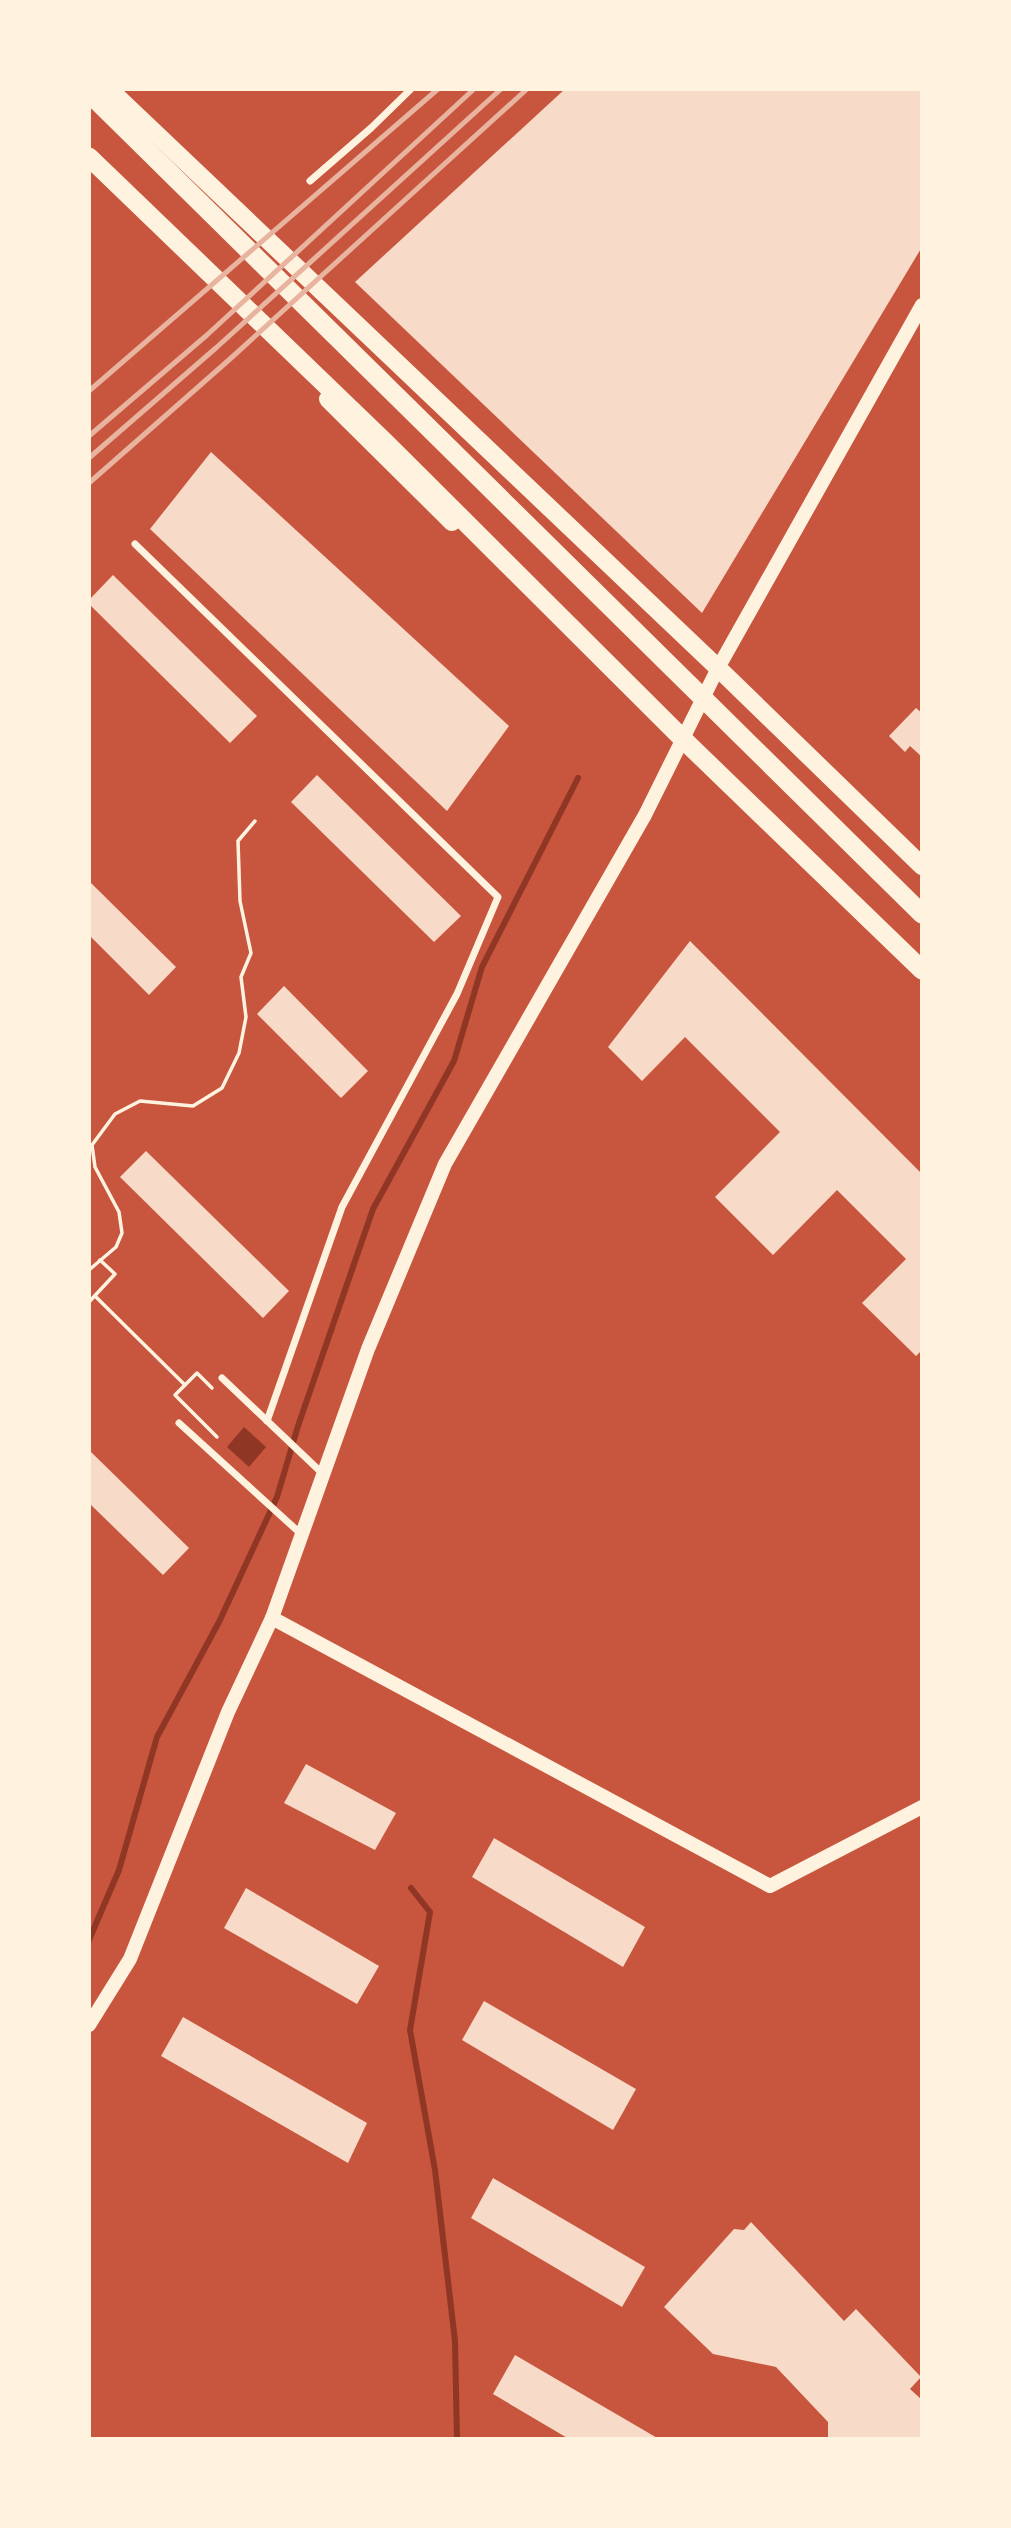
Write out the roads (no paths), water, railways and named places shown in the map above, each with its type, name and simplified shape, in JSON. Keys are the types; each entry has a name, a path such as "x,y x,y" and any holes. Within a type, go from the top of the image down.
{"highway":[{"path":"91,91 121,124 922,914"},
{"path":"89,159 376,434 690,746 922,971"}],"main road":[{"path":"109,89 718,668 922,866"},
{"path":"89,159 372,445 680,747 922,978"},
{"path":"89,2025 130,1959 228,1712 272,1618 368,1349 445,1164 645,815 718,668 922,304"},
{"path":"272,1618 770,1886 922,1807"}],"street":[{"path":"310,181 411,89"},
{"path":"135,544 498,897 457,993 342,1207 267,1421"},
{"path":"222,1378 323,1475"},
{"path":"179,1423 302,1535"}],"waterway":[{"path":"89,1940 119,1870 157,1737 219,1622 277,1497 298,1426 373,1209 454,1061 482,967 578,778"},
{"path":"411,1888 430,1912 410,2030 435,2170 455,2341 457,2439"}],"railway":[{"path":"89,391 438,89"},
{"path":"89,436 207,335 474,89"},
{"path":"89,458 217,347 501,89"},
{"path":"89,483 230,359 527,89"}]}
